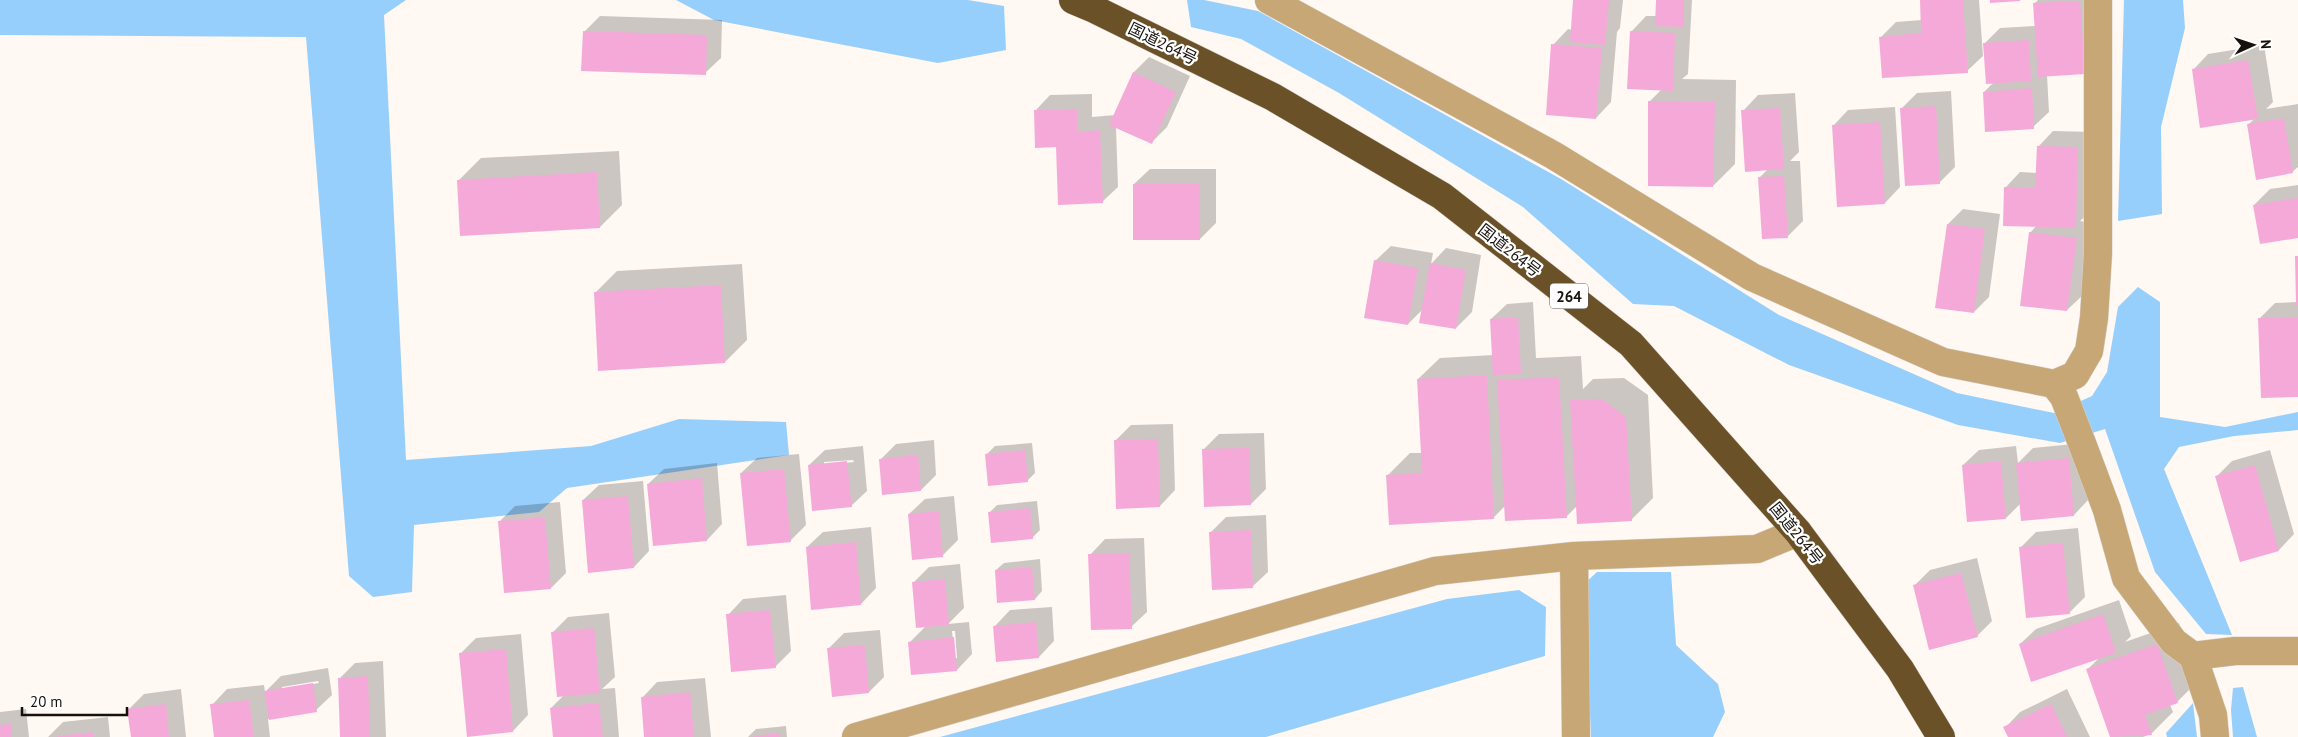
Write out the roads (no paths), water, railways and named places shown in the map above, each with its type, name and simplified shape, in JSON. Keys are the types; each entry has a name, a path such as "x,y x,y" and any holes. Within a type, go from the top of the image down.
{"highway":[{"name":"国道264号","path":"1090,3 1273,97 1442,196 1631,344 1798,532 1900,669 1941,737"}],"street":[{"path":"1269,0 1552,155 1752,277 1943,362 2059,390"},
{"path":"2059,390 2076,375 2089,351 2094,318 2098,253 2098,0"},
{"path":"2059,390 2083,446 2106,510 2126,578 2174,642 2193,656 2212,715 2215,737"},
{"path":"856,737 1435,571 1574,556 1757,549 1798,532"},
{"path":"1574,556 1576,737"},
{"path":"2193,656 2236,651 2298,651"}],"water":[{"path":"0,0 406,0 384,15 406,460 591,446 679,419 786,422 789,455 567,488 539,512 414,525 412,592 373,597 349,576 306,37 0,35"},
{"path":"676,0 968,0 1004,6 1006,50 938,63 714,20"},
{"path":"1187,0 1204,0 1258,11 1561,179 1779,315 1957,393 2054,413 2092,396 2107,372 2118,307 2138,287 2160,302 2160,417 2225,427 2298,412 2298,430 2234,436 2179,447 2164,469 2232,635 2206,634 2155,572 2105,429 2060,443 1958,425 1789,365 1674,306 1633,304 1523,207 1339,93 1241,39 1191,27"},
{"path":"2124,0 2183,0 2185,28 2161,127 2162,214 2118,221"},
{"path":"1597,572 1671,572 1676,645 1718,684 1725,712 1713,737 1591,737 1584,584"},
{"path":"1519,590 1546,607 1545,656 1266,737 940,737 1447,599"},
{"path":"2243,687 2257,737 2233,737 2231,710 2233,688"},
{"path":"2193,703 2197,737 2167,737 2166,733"}]}
